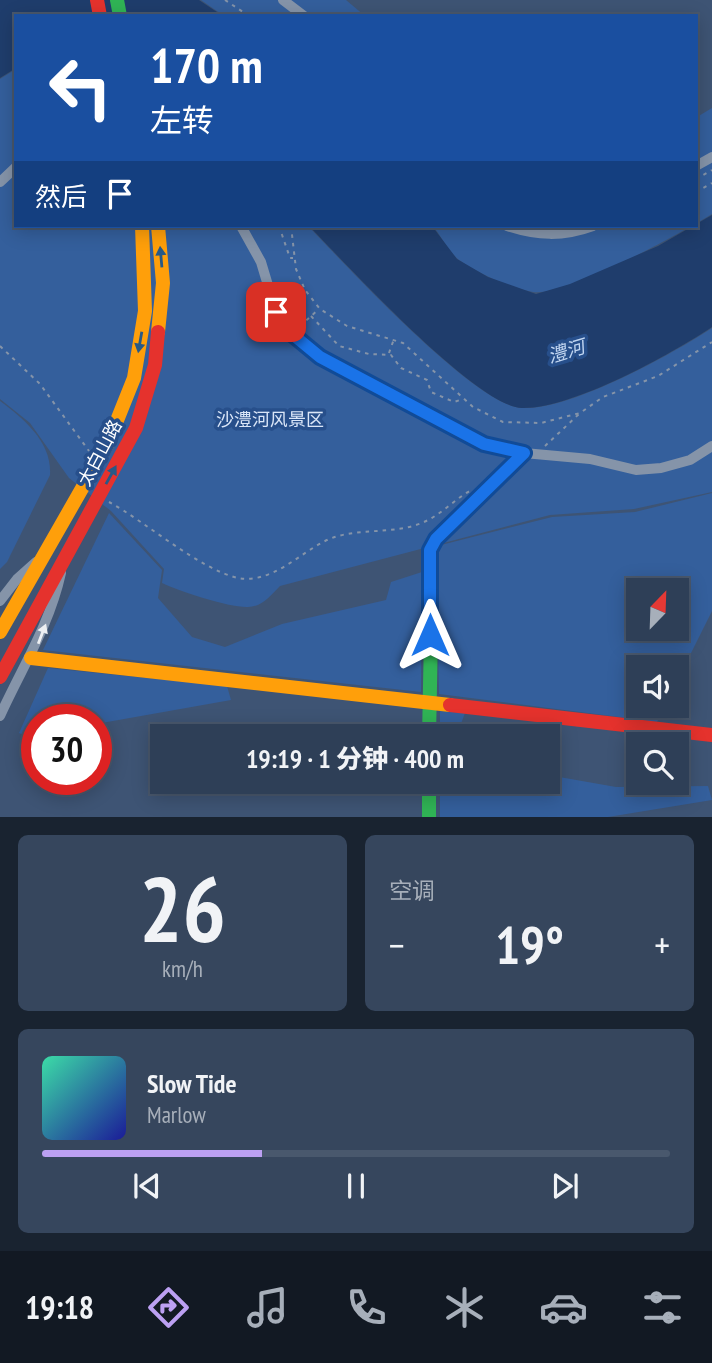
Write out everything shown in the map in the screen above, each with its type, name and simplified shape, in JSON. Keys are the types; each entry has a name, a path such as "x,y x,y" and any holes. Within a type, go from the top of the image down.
{"main road":[{"name":"太白山路","path":"0,632 108,443 134,378 145,312 142,228"},
{"name":"太白山路","path":"0,677 136,428 155,365 163,282 158,228"},
{"path":"429,724 430,635"},
{"path":"31,658 712,735"},
{"path":"429,794 429,817"}],"street":[{"path":"283,0 300,14"},
{"path":"0,182 14,169"},
{"path":"242,228 261,262 276,312 291,333 311,349 407,400 449,428 484,444 529,454 590,459 636,470 661,468 690,460 712,446"},
{"path":"513,228 556,235 585,228"},
{"path":"430,635 430,550 436,539 529,454"},
{"path":"0,601 17,579 44,555"},
{"path":"0,716 31,658 55,599 63,563"}],"path":[{"path":"225,0 246,14"},
{"path":"280,228 290,258 294,258"},
{"path":"292,228 296,246 294,258 305,290 320,309 347,326 403,343 464,399 503,422 541,423 580,413"},
{"path":"285,306 305,290"},
{"path":"300,326 320,309"},
{"path":"312,316 339,346 369,354 388,354 401,368 427,380 431,392 454,402 464,399"},
{"path":"388,354 394,340"},
{"path":"529,454 553,441 580,413 603,397 657,376 712,342"},
{"path":"0,346 40,384 98,461"},
{"path":"99,496 201,560 239,578 255,577 283,568 336,537 410,528 428,520 474,489"}],"green space":[{"path":"201,0 346,0 363,14 221,14"},
{"name":"沙澧河风景区","path":"14,70 14,228 310,228 379,299 443,359 501,401 522,408 542,407 566,401 646,366 712,328 712,492 634,509 550,515 280,586 266,600 253,606 240,607 218,602 162,583 164,569 111,511 69,478 30,423 0,399 0,79"},
{"path":"712,108 712,214 698,222 698,116"},
{"path":"434,228 687,228 588,278 547,291 533,292 495,280 459,260"},
{"path":"0,401 35,432 46,452 50,475 7,562 0,569"},
{"path":"712,493 712,611 689,657 626,655 626,718 659,718 657,722 439,694 436,552 441,545 552,517 635,512"},
{"path":"109,513 162,570 158,598 192,637 225,647 282,624 386,600 391,582 422,572 421,692 43,650"},
{"path":"48,668 227,686 231,700 112,721 112,704 32,704"},
{"path":"440,711 465,713 461,724 440,724"},
{"path":"560,777 626,787 626,795 689,795 689,786 708,786 712,800 608,817 440,817 440,794 560,794"}],"water":[{"path":"0,0 199,0 220,14 14,14 14,69 0,78"},
{"name":"澧河","path":"712,215 712,327 672,352 593,390 567,400 522,408 501,401 444,359 380,299 311,228 434,228 457,259 488,277 536,294 570,284 658,246 689,228 698,228 698,223"}],"traffic: fast":[{"path":"117,0 120,14"},
{"path":"429,724 431,635"},
{"path":"429,794 429,817"}],"traffic: slow":[{"path":"0,632 108,443 134,378 145,311 142,228"},
{"path":"158,228 163,283 158,332"},
{"path":"31,658 450,705"}],"traffic: jam":[{"path":"97,0 100,14"},
{"path":"0,677 136,428 155,365 158,332"},
{"path":"450,705 712,735"}],"route":[{"path":"276,312 291,333 320,357 407,400 449,428 484,444 524,453 436,539 430,550 430,635"}]}
